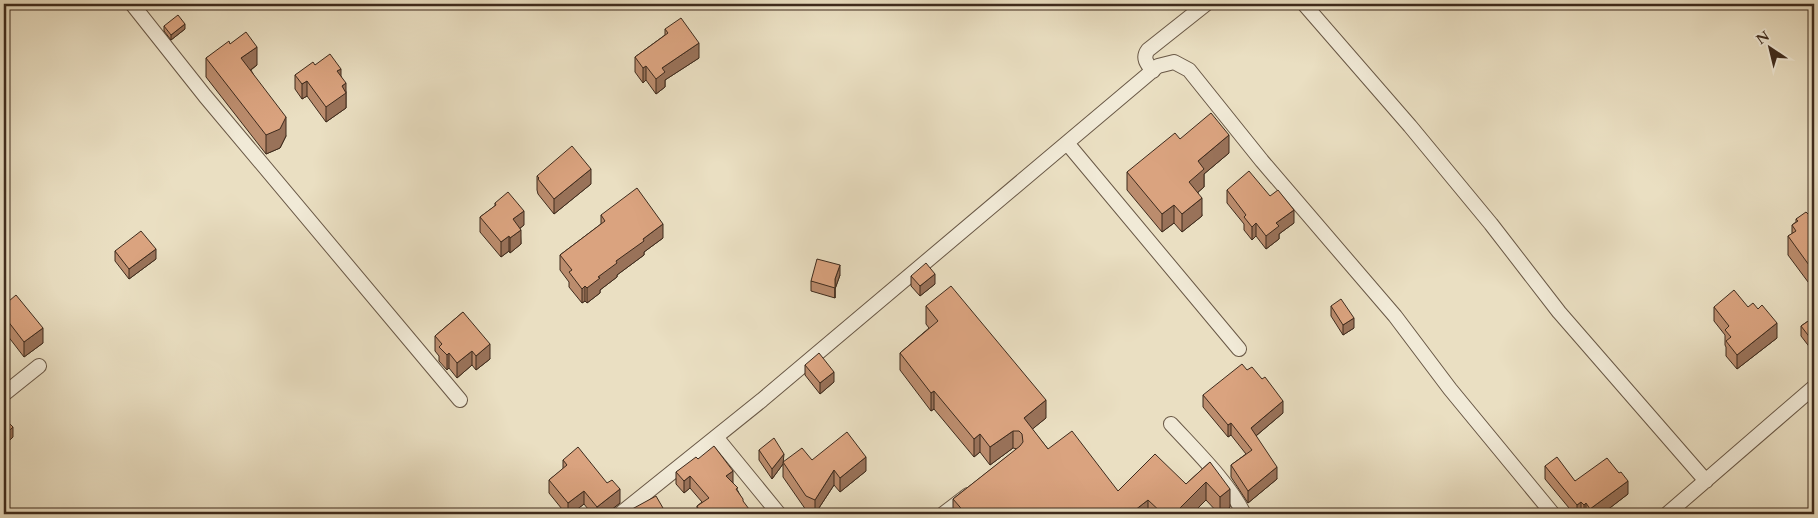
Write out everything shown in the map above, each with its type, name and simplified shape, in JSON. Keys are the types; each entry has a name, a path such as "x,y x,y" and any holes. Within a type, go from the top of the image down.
{"street":[{"path":"132,4 205,96 460,400"},
{"path":"1153,71 1145,58 1148,50 1206,4"},
{"path":"1304,4 1410,126 1491,224 1559,312 1706,481"},
{"path":"620,514 716,437 1153,71 1166,63 1174,62 1189,70 1262,161 1395,316 1456,396 1553,514"},
{"path":"1067,143 1239,349"},
{"path":"4,394 39,366"},
{"path":"1667,514 1814,387"},
{"path":"1171,424 1215,473 1244,514"},
{"path":"716,437 779,514"},
{"path":"942,514 979,486"}],"building":[{"path":"178,15 185,24 171,35 164,26"},
{"path":"681,18 699,43 662,68 665,72 656,79 646,66 643,68 635,57 668,33 665,29"},
{"path":"246,32 257,47 241,58 286,117 280,129 266,135 206,58 229,41 230,44"},
{"path":"330,54 341,69 337,71 346,83 342,86 346,93 326,107 307,81 302,84 295,75 313,62 315,65"},
{"path":"1211,113 1229,135 1198,161 1204,169 1189,182 1202,198 1182,214 1174,205 1162,214 1127,172 1175,133 1180,139"},
{"path":"572,146 591,169 554,199 537,176"},
{"path":"1249,171 1270,196 1278,190 1294,210 1276,223 1279,226 1266,236 1256,223 1252,227 1244,217 1246,215 1227,190"},
{"path":"637,188 663,224 643,239 644,241 616,261 617,263 598,277 600,278 587,288 585,286 582,289 569,272 572,270 560,255 605,221 601,215"},
{"path":"508,192 524,211 513,219 521,230 501,242 480,217 496,205 495,203"},
{"path":"1814,209 1814,272 1788,236 1796,231 1792,225 1798,221 1796,219"},
{"path":"141,231 156,249 129,269 115,251"},
{"path":"817,259 840,265 835,279 835,288 811,281"},
{"path":"926,263 935,274 920,286 911,276"},
{"path":"951,286 1046,400 1024,418 1048,449 1072,431 1118,491 1155,454 1186,484 1210,462 1230,489 1220,497 1206,482 1176,512 1172,508 1166,514 1163,514 1148,500 1130,514 966,514 953,499 1023,442 1022,434 1019,431 1013,431 990,447 980,434 974,439 934,391 931,393 900,353 938,321 926,306"},
{"path":"1734,290 1748,307 1753,303 1758,309 1762,305 1777,323 1737,355 1726,341 1731,337 1725,330 1729,326 1714,307"},
{"path":"4,292 9,301 16,295 43,328 24,342 4,316"},
{"path":"1341,299 1354,318 1343,325 1331,306"},
{"path":"463,312 490,344 476,356 472,351 457,363 449,353 447,355 439,347 442,344 435,336"},
{"path":"1814,317 1814,337 1811,339 1801,326"},
{"path":"819,353 834,372 820,383 805,365"},
{"path":"1242,364 1247,370 1252,367 1262,379 1265,377 1283,401 1251,428 1277,467 1248,491 1231,465 1252,450 1231,423 1228,425 1203,395"},
{"path":"4,418 13,427 4,436"},
{"path":"847,432 866,457 840,478 834,470 815,500 806,496 783,462 802,448 812,460"},
{"path":"774,438 784,454 772,469 759,450"},
{"path":"714,446 733,471 726,476 738,488 736,489 749,509 743,514 701,514 697,506 709,498 690,476 684,481 676,472 696,457 698,459"},
{"path":"578,447 607,483 612,480 620,489 597,507 584,491 568,503 549,480 567,465 563,460"},
{"path":"1557,457 1575,481 1607,458 1628,481 1590,509 1586,503 1584,505 1581,502 1577,505 1545,466"},
{"path":"656,496 663,508 660,514 623,514"}]}
